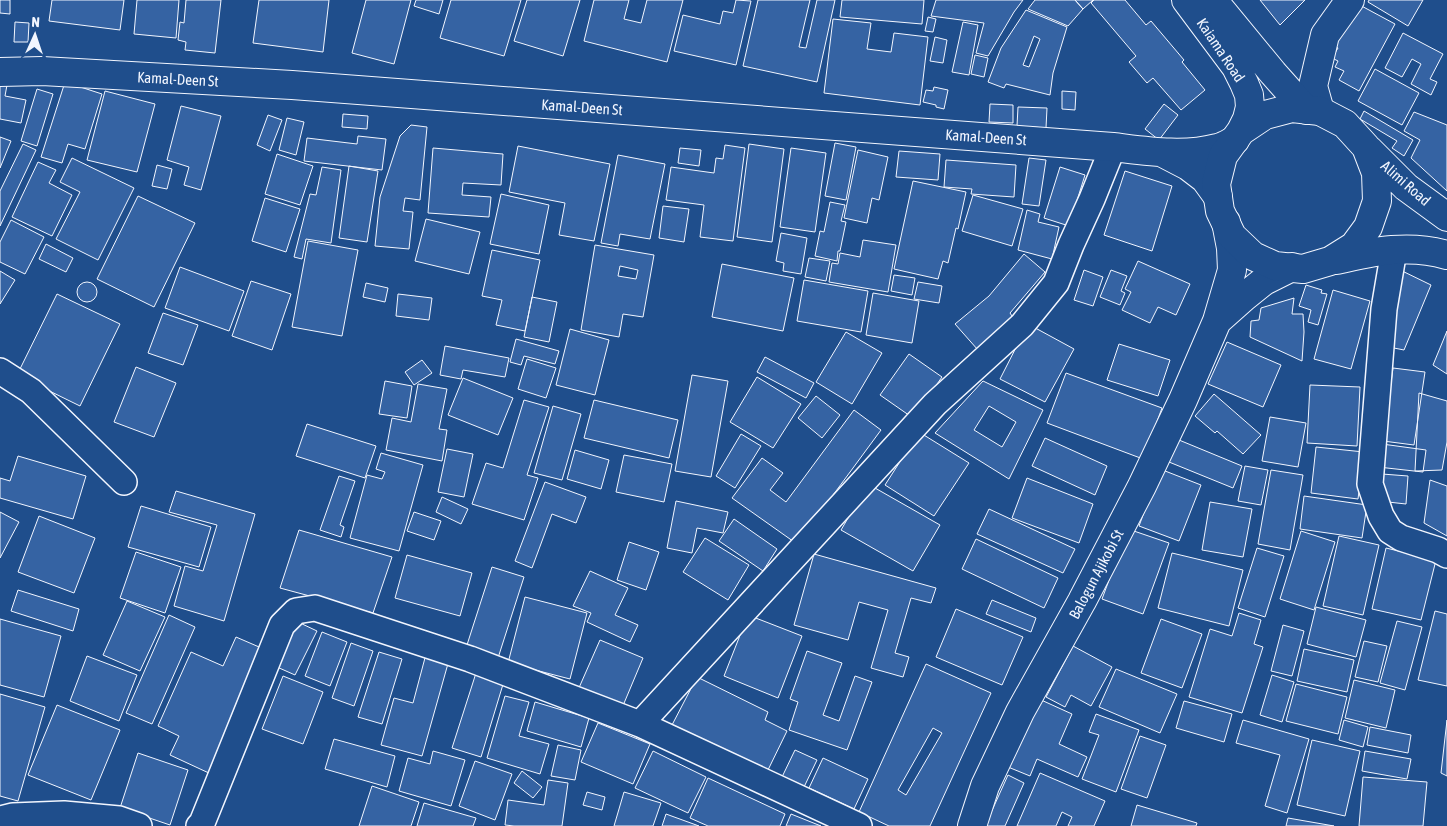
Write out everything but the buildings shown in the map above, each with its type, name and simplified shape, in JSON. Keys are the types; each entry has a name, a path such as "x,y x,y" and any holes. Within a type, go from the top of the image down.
{"main road":[{"name":"Kaiama Road","path":"1186,0 1236,67 1249,95 1250,107 1247,119 1238,135"},
{"name":"Kaiama Road","path":"1213,0 1248,43 1313,111"},
{"path":"1313,111 1313,86 1325,35 1350,0"},
{"name":"Kamal-Deen St","path":"0,72 42,72 301,86 1113,147 1163,153"},
{"path":"1163,153 1219,148 1265,115 1292,108 1313,111 1345,124 1366,147 1376,173 1377,201 1368,227 1354,246 1330,261"},
{"path":"1238,135 1223,156 1216,184 1220,211 1232,236 1253,256 1275,266 1303,269 1370,252 1429,250 1447,255"},
{"name":"Alimi Road","path":"1366,147 1406,187 1447,217"},
{"path":"1163,153 1188,166 1204,179 1218,196"},
{"name":"Balogun Ajikobi St","path":"972,826 985,786 1020,712 1077,610 1142,486 1183,400 1217,321 1232,270 1231,248 1226,222"},
{"path":"1217,321 1264,281 1292,267"}],"street":[{"path":"640,724 935,404 1022,325 1045,297 1056,283 1113,147"},
{"path":"1394,250 1384,309 1370,484 1381,516 1390,531 1401,538 1438,550 1447,555"},
{"path":"0,372 31,391 124,482"},
{"path":"199,826 202,823 282,625 296,611 315,608 470,659 640,724 859,826"},
{"path":"0,818 64,814 120,819 138,826"}]}
